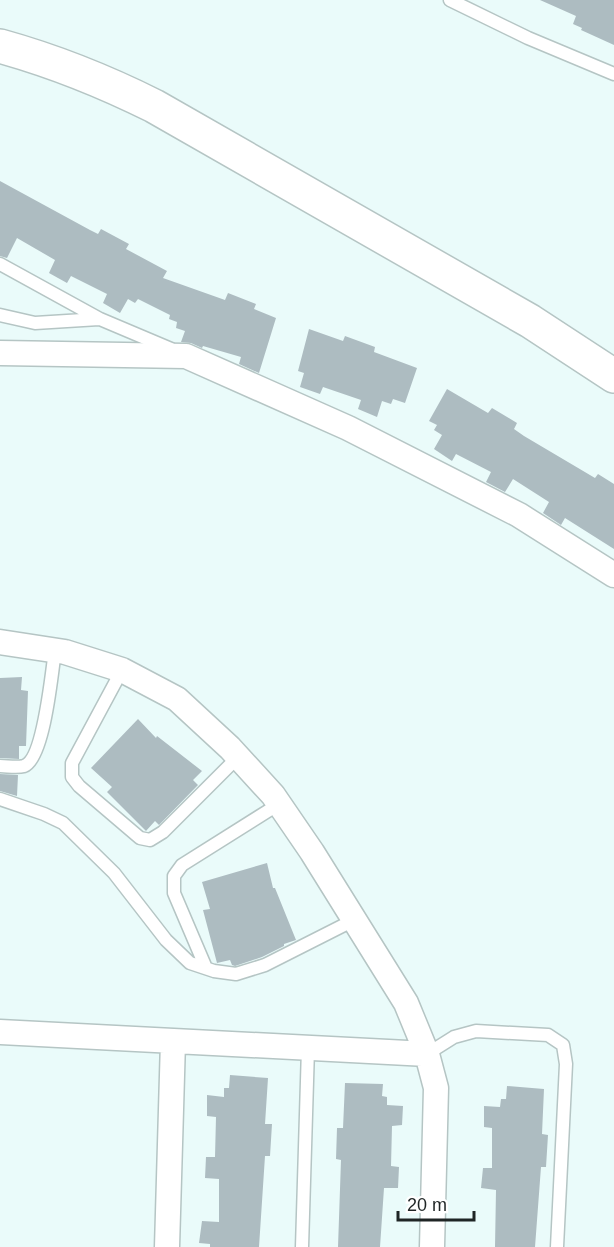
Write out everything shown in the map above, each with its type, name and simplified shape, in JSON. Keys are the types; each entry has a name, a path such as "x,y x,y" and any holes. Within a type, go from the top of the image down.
{"street":[{"path":"0,46 75,70 117,87 154,106 530,321 614,376"},
{"path":"0,353 186,356 348,428 519,515 614,575"},
{"path":"0,642 55,650 122,670 177,699 238,757 279,804 406,1003 427,1054 436,1088 432,1247"},
{"path":"0,1032 427,1054"},
{"path":"167,1247 173,1041"}],"lane":[{"path":"450,0 528,38 614,74"},
{"path":"0,264 100,319 186,356"},
{"path":"0,315 35,323 100,319"},
{"path":"0,766 24,766 34,758 41,739 55,650"},
{"path":"122,670 72,763 72,777 140,838 150,840 163,832 238,757"},
{"path":"0,799 63,823 114,873 166,940 190,963 236,974 265,965 354,920"},
{"path":"206,968 174,893 174,876 182,865 279,804"},
{"path":"427,1054 454,1037 476,1031 548,1035 563,1045 566,1064 557,1247"},
{"path":"302,1247 308,1048"}],"building":[{"path":"540,0 614,0 614,45 573,24 576,16"},
{"path":"0,181 98,234 101,229 129,244 126,249 167,271 163,278 225,300 228,293 256,304 254,309 276,318 259,373 239,364 241,357 181,342 185,331 176,328 177,322 169,319 170,315 138,299 135,303 128,299 120,313 103,303 107,294 71,276 67,283 49,273 55,260 17,238 7,258 0,256"},
{"path":"309,329 343,341 345,336 375,347 374,352 417,368 405,403 393,399 391,404 382,401 377,417 358,409 361,400 323,387 320,394 300,387 304,373 298,371"},
{"path":"447,389 488,413 492,408 517,423 514,429 524,436 595,478 598,474 614,484 614,549 565,518 561,525 543,513 549,502 513,479 505,492 486,482 491,472 456,454 452,461 434,449 442,435 434,430 437,425 429,421"},
{"path":"22,677 21,690 28,691 26,746 19,746 19,759 0,758 0,678"},
{"path":"138,719 156,738 157,736 202,771 193,780 198,785 159,825 155,821 146,831 107,792 112,787 91,768"},
{"path":"0,774 18,775 17,796 0,791"},
{"path":"267,863 273,888 275,888 296,940 262,957 235,966 230,960 217,963 203,910 210,909 202,882"},
{"path":"230,1075 268,1078 265,1124 272,1124 270,1156 265,1156 259,1247 210,1247 210,1244 199,1243 202,1221 219,1222 219,1179 205,1178 206,1157 215,1157 216,1117 207,1116 207,1095 224,1097 224,1088 229,1088"},
{"path":"345,1083 383,1084 382,1096 387,1097 387,1105 403,1106 402,1125 392,1126 391,1166 399,1167 398,1188 384,1188 380,1247 338,1247 341,1160 336,1159 337,1128 343,1128"},
{"path":"507,1086 544,1089 542,1134 548,1135 546,1167 541,1167 535,1247 495,1247 496,1190 481,1188 483,1168 492,1168 492,1128 484,1127 484,1106 500,1107 501,1099 506,1099"}]}
